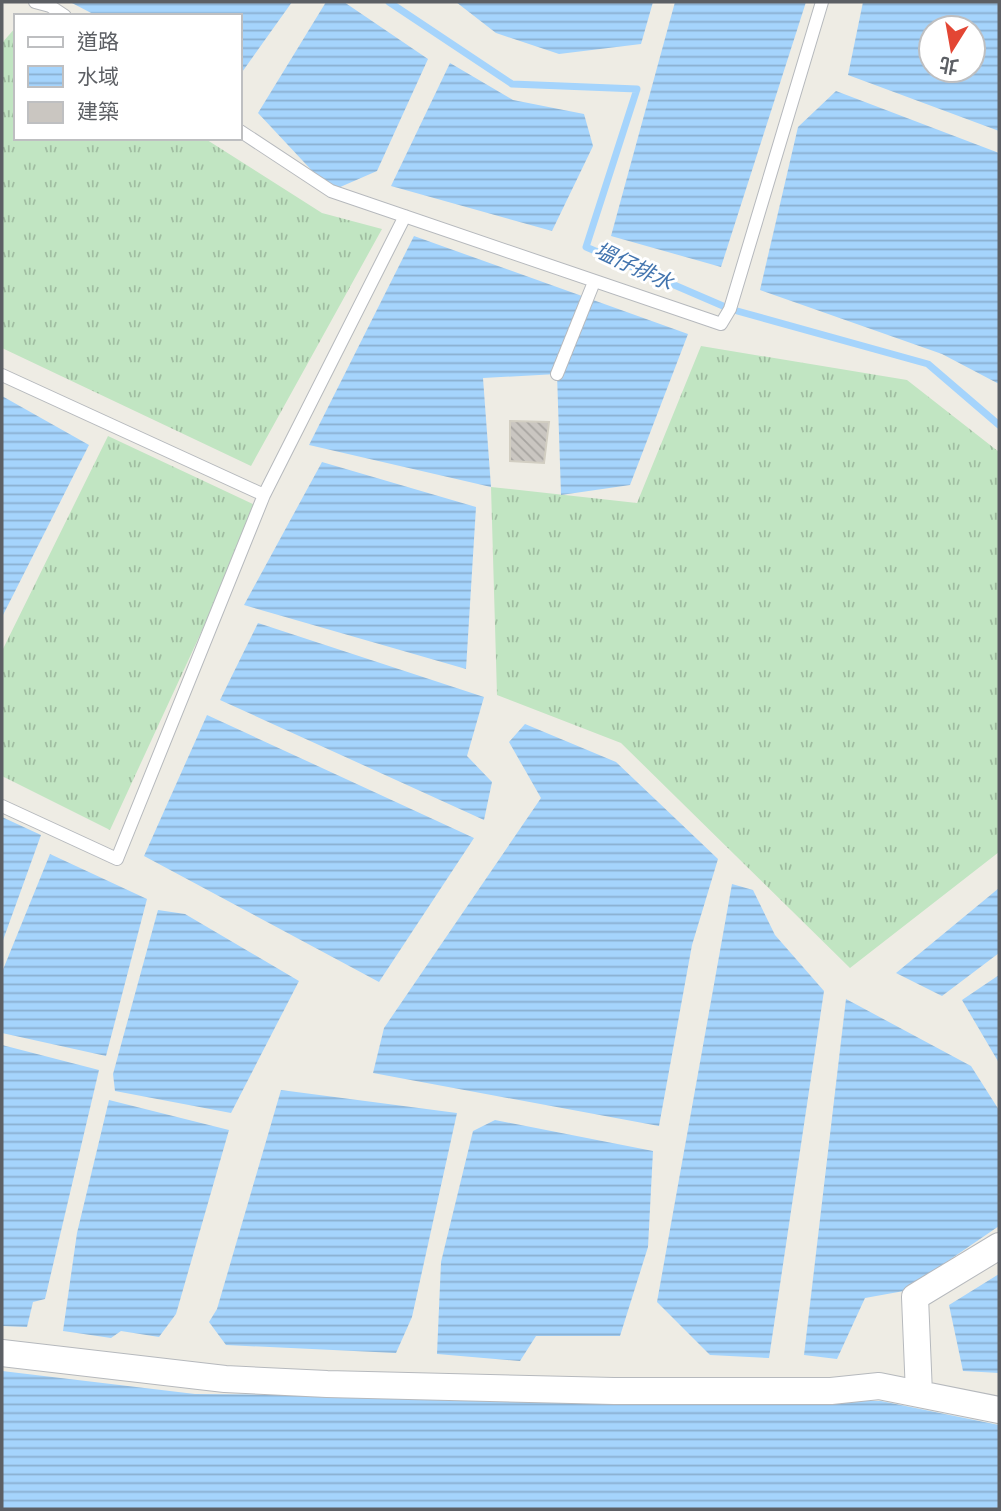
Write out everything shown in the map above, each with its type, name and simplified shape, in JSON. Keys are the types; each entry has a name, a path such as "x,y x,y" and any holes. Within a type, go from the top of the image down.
{"street":[{"path":"919,1394 915,1297 999,1246"},
{"path":"2,1353 225,1379 327,1384 614,1391 831,1391 879,1386 999,1410"}],"lane":[{"path":"35,2 50,6 62,14"},
{"path":"242,132 331,191 721,324 730,309 822,2"},
{"path":"2,806 117,859 264,495 405,216"},
{"path":"557,374 594,282"},
{"path":"2,376 264,495"}],"green space":[{"path":"14,29 14,140 207,140 322,213 382,229 251,466 2,348 2,43"},
{"path":"701,346 907,380 999,452 999,852 850,968 621,743 497,695 491,487 637,503"},
{"path":"108,436 259,507 110,830 2,776 2,651"}],"water":[{"path":"70,2 292,2 242,72 242,14 93,14"},
{"path":"326,2 344,2 428,59 377,171 331,191 258,113"},
{"path":"456,2 653,2 641,44 559,54 496,33"},
{"path":"675,2 806,2 721,267 611,236"},
{"path":"863,2 999,2 999,131 848,75"},
{"path":"450,63 513,100 584,114 593,146 552,231 391,186"},
{"path":"836,91 999,153 999,384 942,354 760,290 798,127"},
{"path":"414,236 688,334 630,485 561,495 557,374 483,378 491,487 309,445"},
{"path":"2,396 89,445 2,617"},
{"path":"322,462 476,507 466,669 244,605"},
{"path":"258,623 484,697 467,756 492,782 484,820 220,700"},
{"path":"207,715 474,838 379,982 144,856"},
{"path":"525,724 616,762 718,859 692,945 659,1126 373,1073 384,1028 541,798 509,742"},
{"path":"2,817 41,835 2,943"},
{"path":"50,854 147,899 106,1056 2,1033 2,972"},
{"path":"732,884 753,890 775,935 824,991 769,1358 710,1355 657,1302"},
{"path":"999,888 999,953 942,996 896,973"},
{"path":"158,910 185,914 299,981 231,1113 115,1091 113,1074"},
{"path":"999,975 999,1063 962,1000"},
{"path":"846,999 971,1066 999,1110 999,1226 904,1291 865,1298 837,1359 804,1355"},
{"path":"2,1045 99,1070 45,1299 33,1302 27,1327 2,1326"},
{"path":"281,1090 457,1113 412,1317 396,1353 226,1345 209,1322 217,1309"},
{"path":"109,1100 229,1130 176,1314 159,1337 121,1331 111,1338 63,1331 77,1233"},
{"path":"495,1120 653,1151 648,1247 620,1336 536,1336 520,1361 437,1354 441,1262 473,1131"},
{"path":"999,1274 999,1373 963,1371 949,1305"},
{"path":"2,1371 195,1394 881,1401 999,1425 999,1509 2,1509"}],"building":[{"path":"510,421 549,422 544,463 510,461"}],"waterway":[{"name":"塭仔排水","path":"389,2 512,84 637,89 586,247 730,309 928,364 999,425"}]}
